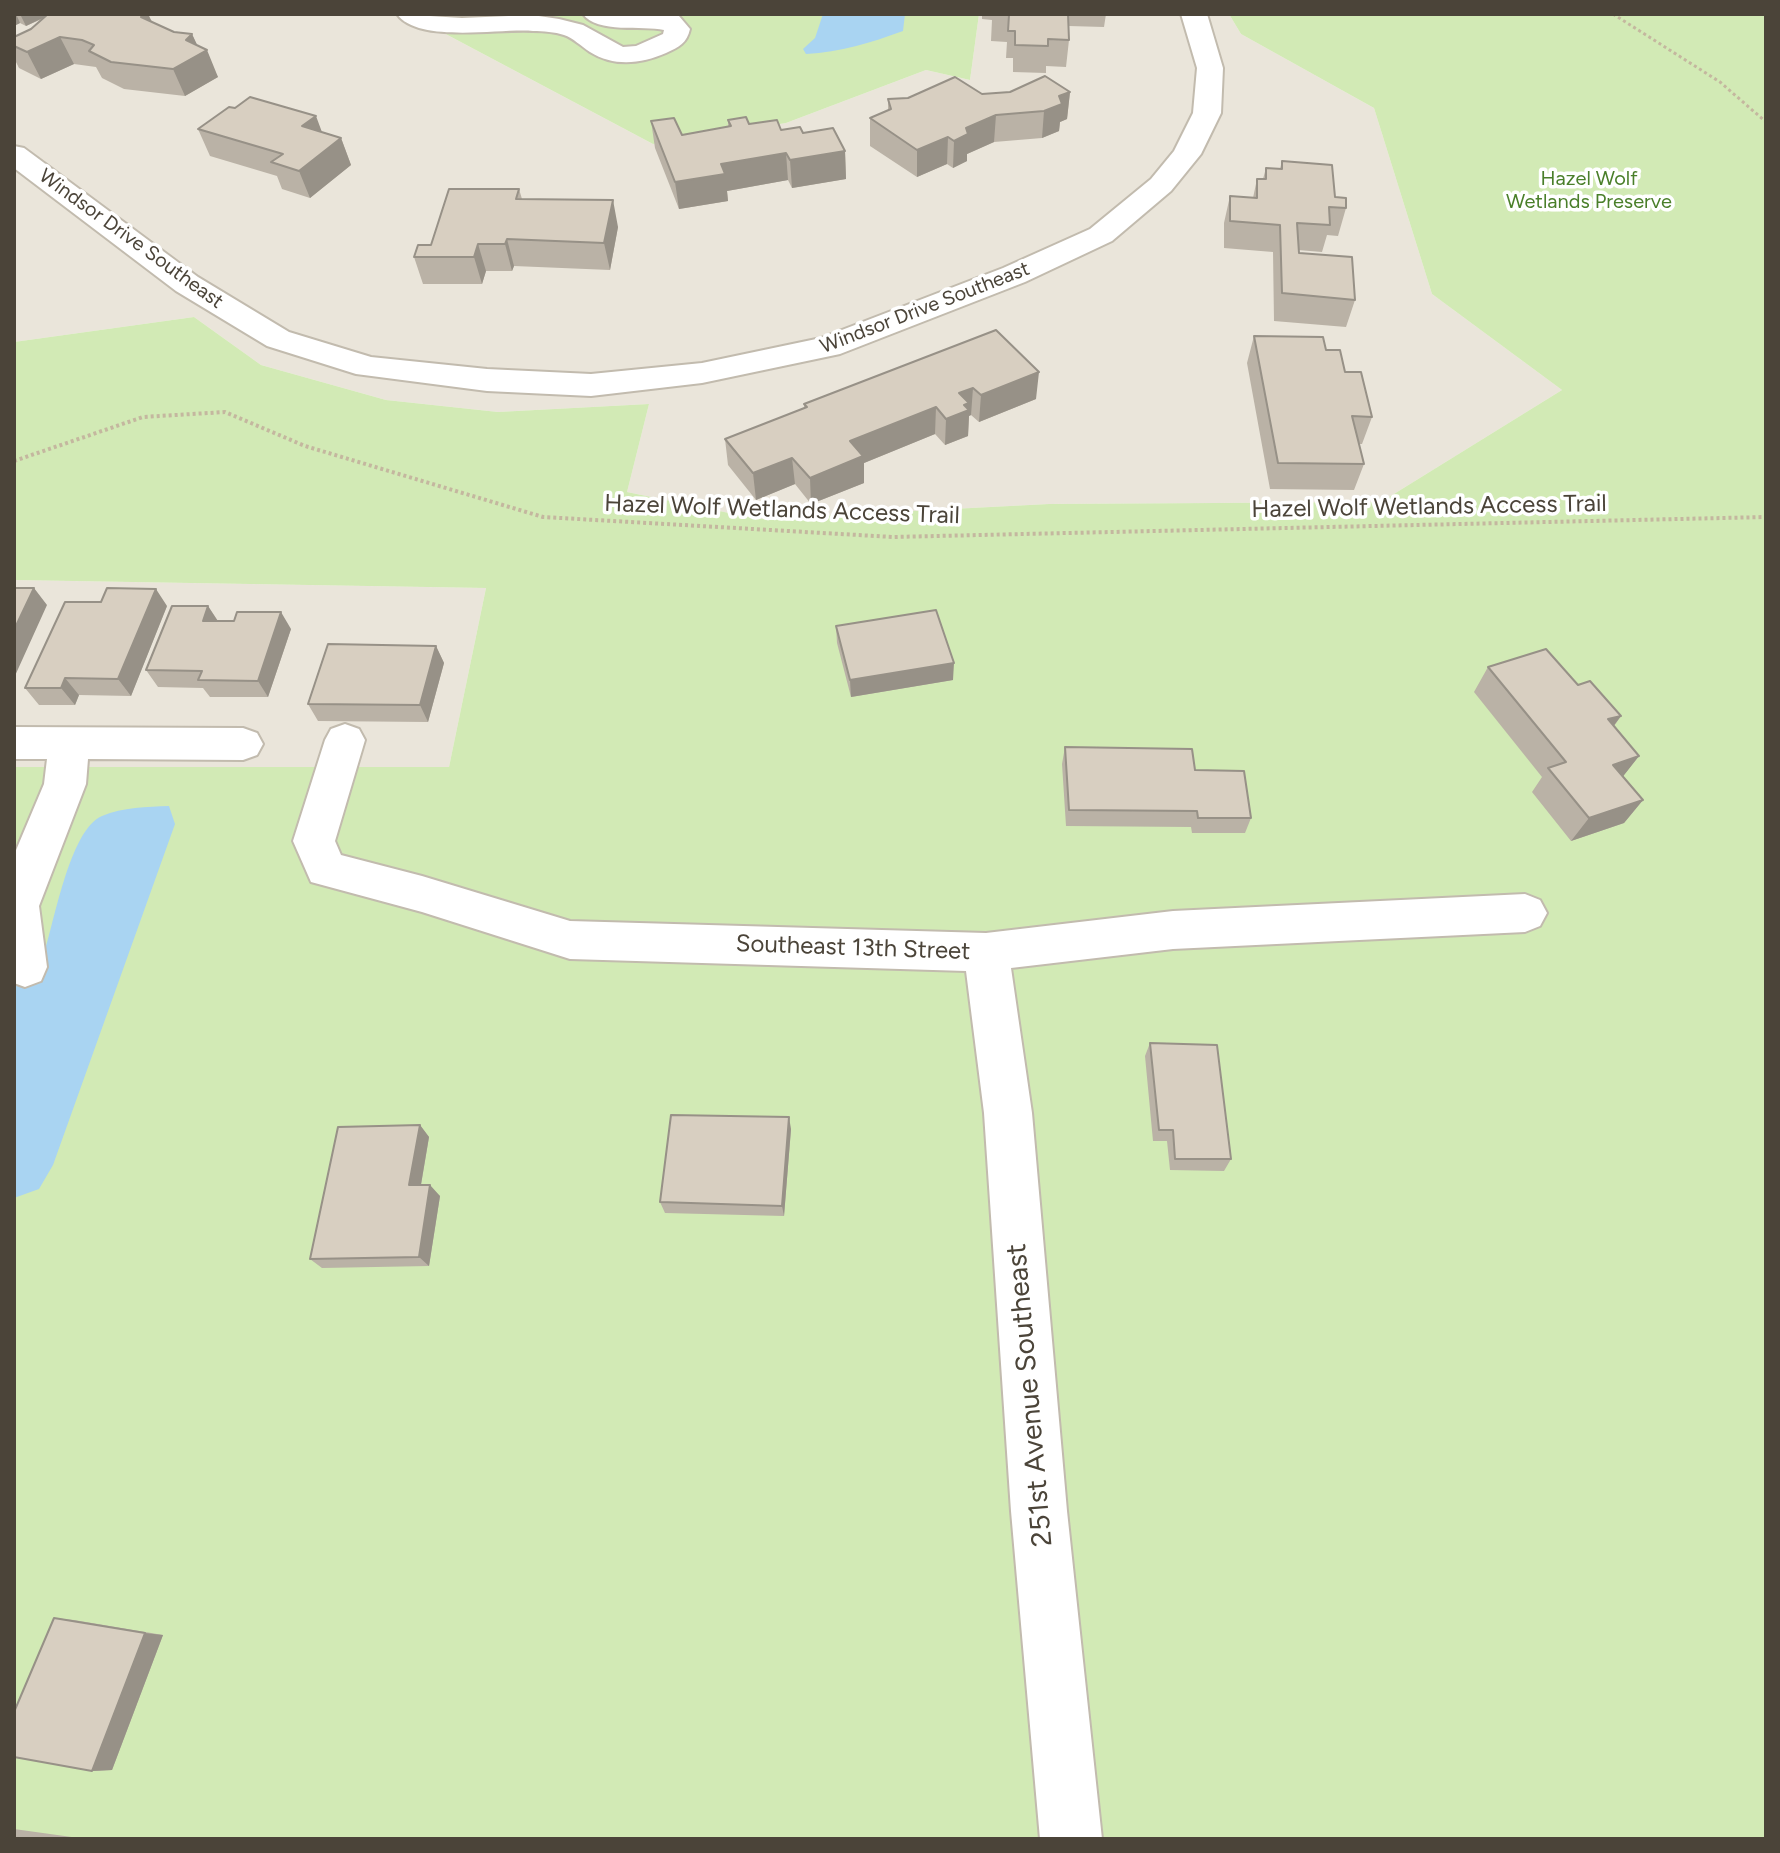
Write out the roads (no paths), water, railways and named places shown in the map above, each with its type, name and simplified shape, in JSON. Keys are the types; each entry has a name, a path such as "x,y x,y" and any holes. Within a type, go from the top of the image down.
{"street":[{"path":"410,14 442,25 462,27 519,22 546,24 573,30 618,55 647,52 675,38 677,29 670,21 617,20 596,14"},
{"name":"Windsor Drive Southeast","path":"14,154 187,284 278,339 368,367 487,380 591,385 702,373 829,347 1014,275 1101,235 1161,185 1187,154 1207,113 1210,68 1194,14"},
{"name":"Southeast 13th Street","path":"345,740 314,841 326,869 422,894 570,940 986,952 1173,930 1525,913"},
{"path":"14,743 243,744"},
{"path":"25,967 17,906 65,784 69,744"},
{"name":"251st Avenue Southeast","path":"986,952 1008,1113 1039,1511 1071,1839"}],"water":[{"path":"823,14 905,14 903,31 855,46 806,54 803,49 815,38"},
{"path":"169,806 175,824 53,1165 39,1189 14,1198 14,971 42,960 64,880 80,839 90,825 102,816 118,811"}],"park label":[{"name":"Hazel Wolf Wetlands Preserve","path":"1589,190"}]}
